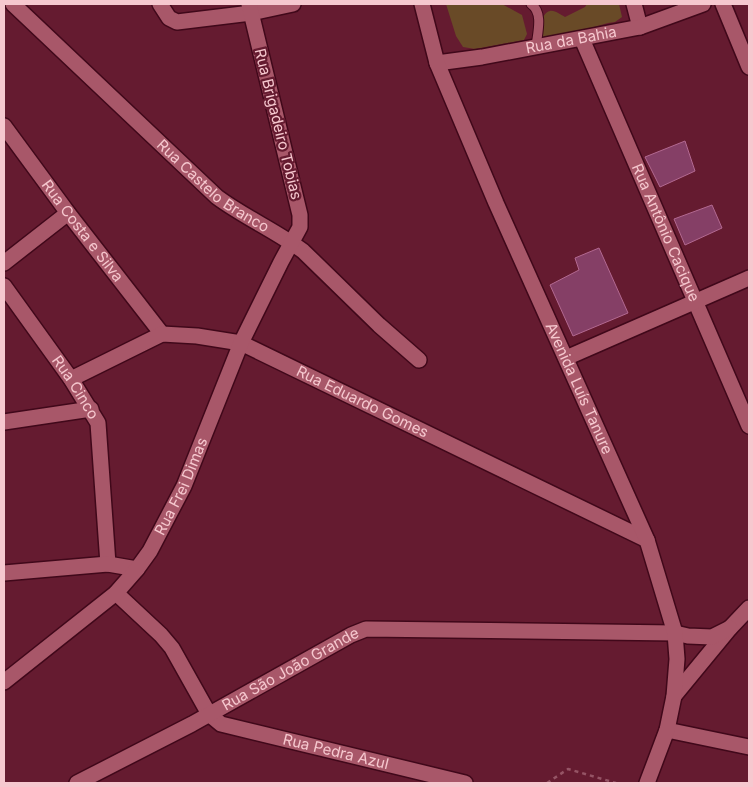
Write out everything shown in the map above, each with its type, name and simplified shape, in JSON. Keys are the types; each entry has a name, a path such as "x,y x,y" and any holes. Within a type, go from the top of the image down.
{"street":[{"name":"Rua Castelo Branco","path":"13,4 217,197 303,251 379,325 419,360"},
{"path":"160,4 169,18 177,22 250,8 293,4"},
{"name":"Avenida Luís Tanure","path":"422,4 436,63 496,203 647,540 675,633 677,659 674,696 667,730 647,783"},
{"path":"634,4 640,27"},
{"name":"Rua da Bahia","path":"436,63 482,57 640,27 703,4"},
{"path":"723,4 749,68"},
{"name":"Rua Brigadeiro Tobias","path":"250,8 300,216 300,227 292,243"},
{"name":"Rua Antônio Cacique","path":"582,38 749,426"},
{"name":"Rua Costa e Silva","path":"4,126 10,146 68,213 162,334"},
{"path":"4,263 68,213"},
{"name":"Rua Frei Dimas","path":"4,682 116,593 150,551 184,486 241,343 292,243"},
{"path":"566,358 749,278"},
{"name":"Rua Cinco","path":"4,286 72,379 98,423 108,564"},
{"name":"Rua Eduardo Gomes","path":"72,379 162,334 197,336 241,343 647,540"},
{"path":"4,422 91,409"},
{"path":"4,572 108,564 137,569"},
{"path":"116,593 161,635 172,648 209,714"},
{"path":"674,696 749,608"},
{"name":"Rua São João Grande","path":"77,783 209,714 351,635 366,629 675,633 688,636 712,637 730,628"},
{"name":"Rua Pedra Azul","path":"209,714 221,724 228,726 465,783"},
{"path":"667,730 749,748"}],"lane":[{"path":"531,4 537,9 539,18 536,47"}],"path":[{"path":"547,783 568,769 616,783"}],"shaded area":[{"path":"446,4 502,4 522,15 527,34 524,40 475,49 463,47 456,36"},
{"path":"587,4 619,4 622,17 615,22 548,40 543,39 541,32 542,23 547,12 554,11 565,17 585,7"}],"building":[{"path":"685,141 695,171 660,187 645,157"},
{"path":"712,205 722,228 685,245 674,219"},
{"path":"599,248 628,313 573,336 550,285 579,270 575,258"}]}
